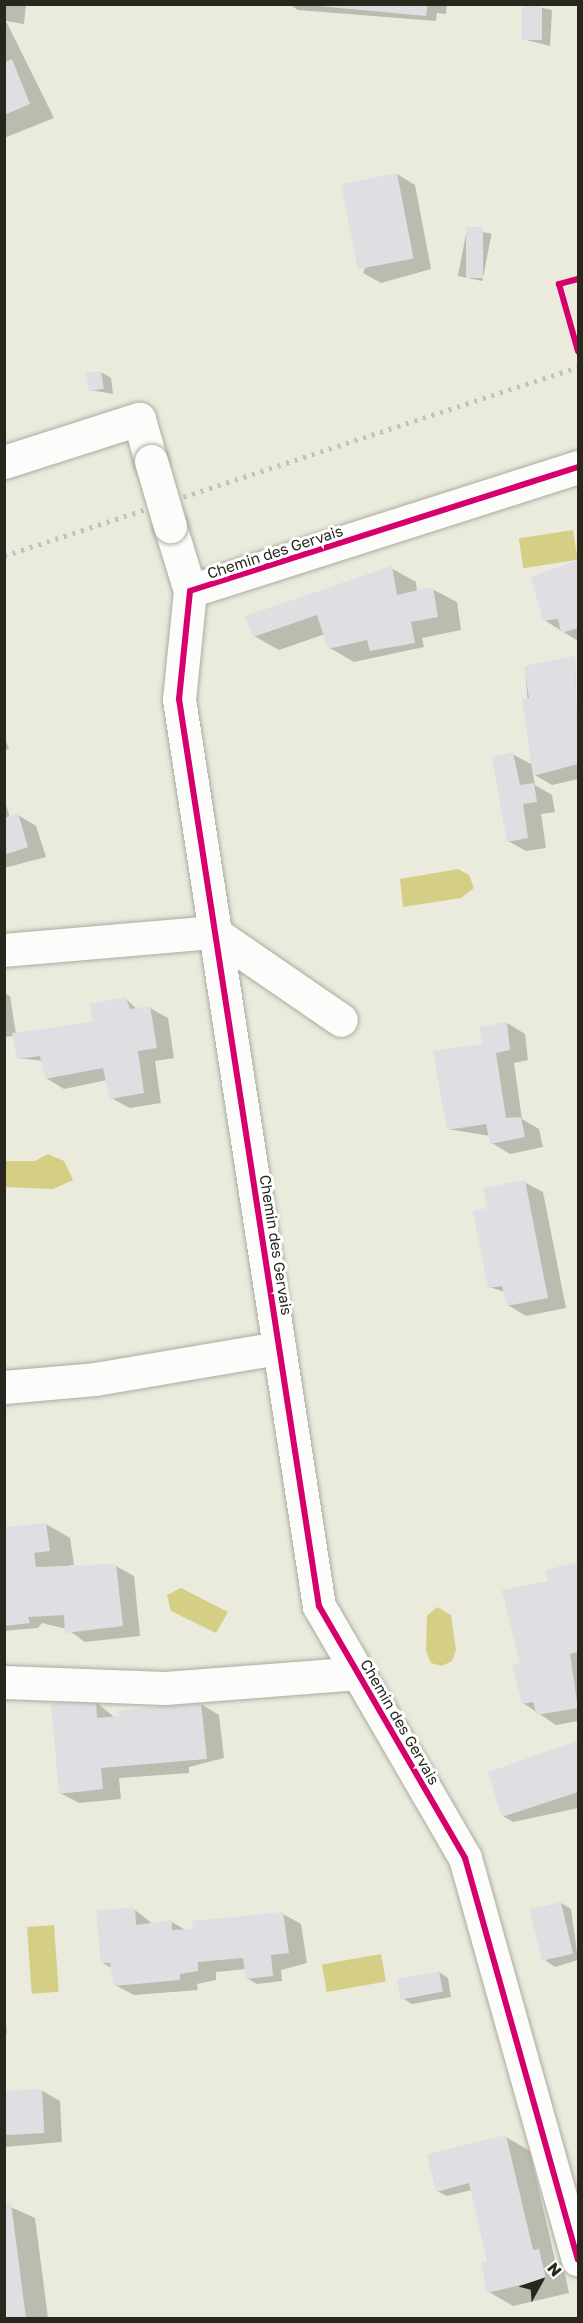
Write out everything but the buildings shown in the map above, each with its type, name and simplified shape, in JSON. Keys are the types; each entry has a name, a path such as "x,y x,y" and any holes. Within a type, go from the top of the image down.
{"street":[{"path":"4,462 139,419 190,591"},
{"name":"Chemin des Gervais","path":"579,467 190,591 179,699 213,932 319,1606 465,1858 579,2259"},
{"path":"4,950 213,932 341,1020"},
{"path":"4,1388 95,1379 279,1348"},
{"path":"4,1682 165,1688 358,1673"}],"shaded area":[{"path":"573,530 578,560 523,568 519,539"},
{"path":"458,869 469,875 474,888 461,898 403,907 400,879"},
{"path":"48,1154 64,1161 73,1180 53,1189 5,1187 5,1161 35,1161"},
{"path":"181,1588 228,1612 216,1633 171,1611 167,1595"},
{"path":"437,1607 451,1615 456,1650 452,1661 442,1666 431,1663 426,1651 427,1616"},
{"path":"54,1925 59,1992 32,1994 27,1927"},
{"path":"381,1954 386,1982 327,1992 322,1964"}],"railway":[{"path":"4,556 578,367"}],"cycle path":[{"path":"578,279 559,284 578,351"},
{"path":"578,467 190,591 179,699 319,1606 465,1858 578,2259"}]}
